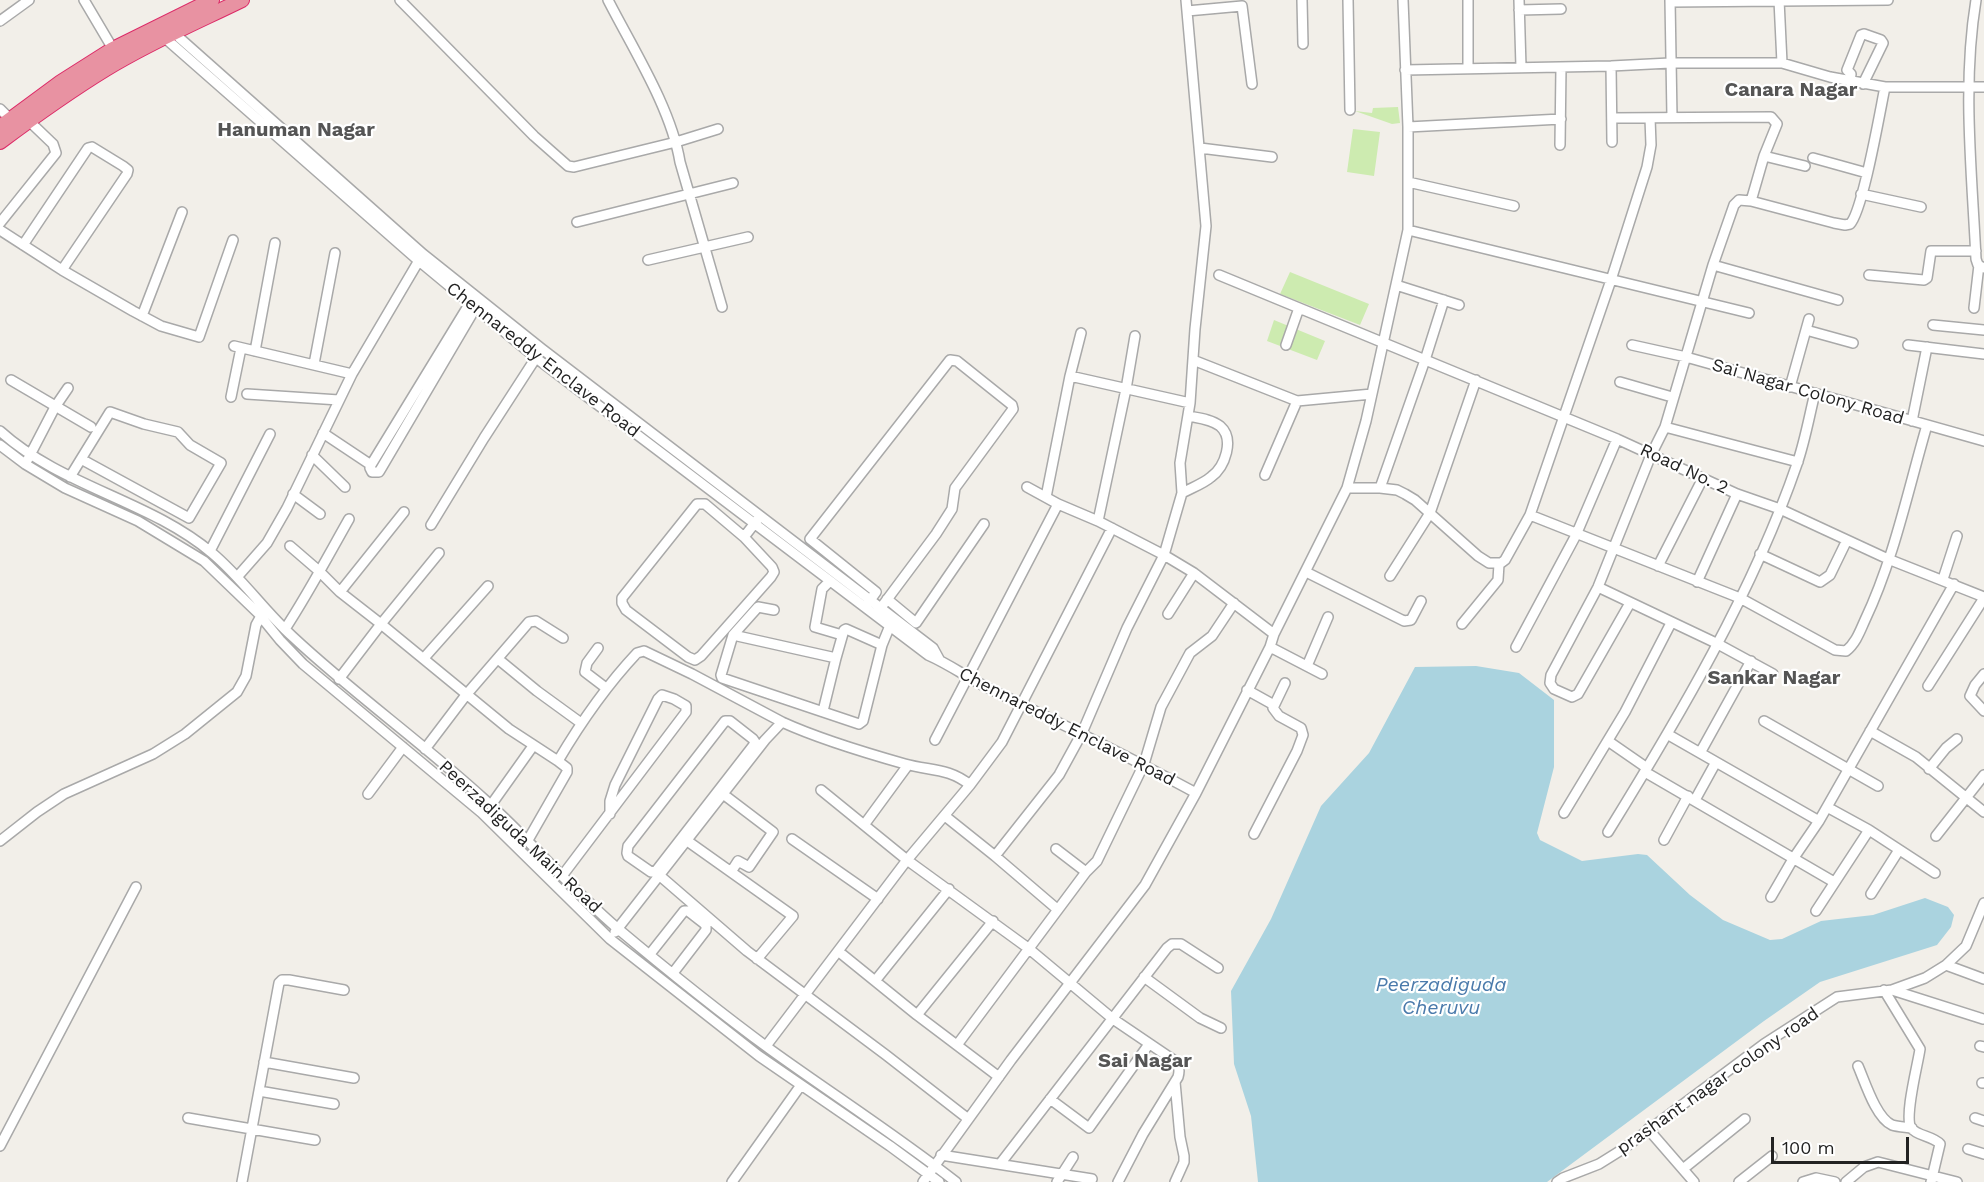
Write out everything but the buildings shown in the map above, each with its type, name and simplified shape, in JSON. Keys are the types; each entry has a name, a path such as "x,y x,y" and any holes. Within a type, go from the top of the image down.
{"highway":[{"path":"0,142 61,82 113,49 212,0"},
{"path":"5,123 30,115 109,67 242,0"}],"street":[{"path":"84,0 113,49"},
{"path":"400,0 534,136 568,166 574,167 676,142 718,129"},
{"path":"608,0 663,108 676,142 722,307"},
{"path":"995,856 1059,775 1082,733 1127,628 1164,555 1182,493 1180,463 1190,402 1206,226 1186,0"},
{"path":"1302,0 1303,44"},
{"path":"1347,0 1350,110"},
{"path":"926,1178 967,1118 1145,885 1197,793 1347,488 1366,421 1408,230 1408,126 1403,0"},
{"path":"1468,0 1468,68"},
{"path":"1672,117 1670,1 1888,0"},
{"path":"1974,308 1982,267 1976,252 1968,87 1972,20 1976,0"},
{"path":"0,21 25,1"},
{"path":"1779,1 1782,63"},
{"path":"1187,11 1241,3 1252,84"},
{"path":"1521,67 1519,5 1561,9"},
{"path":"1972,20 1984,19"},
{"path":"1850,82 1851,74 1846,70 1861,35 1864,34 1881,40 1883,44 1863,84"},
{"name":"Chennareddy Enclave Road","path":"169,35 421,257 542,349 757,520"},
{"path":"1405,70 1670,63 1782,63 1850,82 1885,87 1984,87"},
{"path":"1611,66 1612,142"},
{"path":"1560,145 1561,67"},
{"path":"1630,603 1578,694 1572,697 1567,696 1551,685 1551,675 1598,587 1665,427 1672,397 1713,265 1736,201 1751,201 1845,225 1853,221 1862,194 1885,87"},
{"path":"0,109 5,123"},
{"path":"0,223 56,153 53,144 30,115"},
{"path":"1612,118 1771,117 1777,124 1764,156 1751,201"},
{"path":"1347,488 1380,488 1405,494 1478,556 1489,563 1499,564 1505,560 1530,515 1611,280 1647,167 1651,145 1650,118"},
{"path":"1408,126 1561,119"},
{"path":"23,245 88,148 92,147 123,166 128,170 127,174 62,270"},
{"path":"1200,148 1272,157"},
{"path":"1764,156 1805,166"},
{"path":"1813,158 1867,173"},
{"path":"1408,182 1514,206"},
{"path":"577,222 733,183"},
{"path":"1862,194 1922,207"},
{"path":"142,316 182,212"},
{"path":"0,230 62,270 160,326 199,337 233,240"},
{"path":"1408,230 1749,313"},
{"path":"648,260 748,237"},
{"path":"255,351 275,243"},
{"path":"1869,275 1924,280 1927,278 1931,251 1976,252"},
{"path":"314,364 335,253"},
{"path":"238,576 267,543 352,374 421,257"},
{"path":"1713,265 1838,300"},
{"name":"Road No. 2","path":"1219,275 1617,439 1737,494 1780,509 1888,559 1984,597"},
{"path":"1396,285 1459,305"},
{"path":"1380,488 1444,300"},
{"path":"393,439 382,447 370,471 379,472 391,453 393,439 476,301"},
{"name":"Chennareddy Enclave Road","path":"476,301 536,358 795,549 870,600 878,612 891,622 933,648 939,659 967,678 1082,733 1197,793"},
{"path":"1286,345 1299,308"},
{"path":"1790,387 1809,319"},
{"path":"1934,326 1984,330"},
{"path":"1806,330 1853,343"},
{"path":"1047,497 1070,376 1081,333"},
{"path":"1098,521 1135,336"},
{"name":"Sai Nagar Colony Road","path":"1632,345 1686,357 1984,441"},
{"path":"1908,345 1984,354"},
{"path":"231,397 238,347 352,374"},
{"path":"1912,421 1927,347"},
{"path":"430,525 542,349"},
{"path":"870,600 810,539 950,360 957,361 1012,405 1013,409 955,488 952,509 936,534 878,612"},
{"path":"1193,360 1297,401 1372,394"},
{"path":"1070,376 1190,402"},
{"path":"11,380 91,427"},
{"path":"1390,576 1430,513 1476,380"},
{"path":"1620,382 1672,397"},
{"path":"25,464 55,407 68,388"},
{"path":"1608,832 1667,734 1761,554 1798,462 1815,393"},
{"path":"247,394 339,400"},
{"path":"1265,475 1297,401"},
{"path":"70,477 81,459 110,412 144,424 178,432 190,445 221,462 189,518 81,459"},
{"path":"1182,493 1211,477 1217,471 1225,457 1227,445 1226,436 1218,425 1188,416"},
{"path":"1530,515 1740,598 1834,650 1846,651 1856,639 1872,606 1927,425"},
{"path":"1665,427 1798,462"},
{"name":"Peerzadiguda Main Road","path":"0,431 31,455 70,477 151,514 210,551 238,576 280,640 303,664 482,813 610,939 759,1056 825,1101 926,1178 939,1182"},
{"path":"323,433 371,465"},
{"path":"210,551 270,434"},
{"path":"1516,647 1576,535 1617,439"},
{"name":"Peerzadiguda Main Road","path":"0,445 25,464 65,488 138,521 204,561 261,612 285,629 339,679 491,805 618,928 766,1046 956,1182"},
{"path":"382,447 391,453"},
{"path":"312,455 345,487"},
{"path":"1658,566 1703,478"},
{"path":"1027,487 1164,555 1194,573 1274,633"},
{"path":"293,494 320,514"},
{"path":"1697,582 1737,494"},
{"path":"697,504 705,504 744,537 774,572 709,648 695,660 626,610 622,597 697,504"},
{"path":"935,740 1058,504"},
{"path":"340,592 404,512"},
{"path":"285,629 310,590 349,519"},
{"path":"744,537 757,520"},
{"path":"887,599 916,623 984,525"},
{"path":"766,1046 907,860 970,785 1002,742 1112,528"},
{"path":"1942,579 1957,536"},
{"path":"1761,554 1820,582 1830,575 1847,540"},
{"path":"290,546 340,592 424,658 508,729 567,768 567,772 528,840"},
{"name":"Chennareddy Enclave Road","path":"795,549 830,581 870,600"},
{"path":"339,679 439,553"},
{"path":"1462,624 1498,580 1499,564"},
{"path":"1305,572 1404,621 1411,620 1421,601"},
{"path":"1168,614 1194,573"},
{"path":"830,581 822,589 815,627 842,635"},
{"path":"1771,897 1819,821 1954,585"},
{"path":"424,658 488,586"},
{"path":"1598,587 1716,643 1773,674"},
{"path":"1928,686 1984,597"},
{"path":"957,1045 1057,909 1096,861 1144,764 1161,707 1190,652 1212,636 1234,603"},
{"path":"774,610 758,607 733,635 722,678 862,724 882,645 891,622"},
{"path":"0,841 64,794 153,754 185,734 237,692 246,676 256,625 261,612"},
{"path":"1307,666 1329,617"},
{"path":"425,749 466,695 525,626 533,620 563,638"},
{"path":"1564,813 1625,712 1671,623"},
{"path":"823,711 842,635 846,629 882,645"},
{"path":"733,635 836,658"},
{"path":"1270,647 1322,674"},
{"path":"598,648 586,663 585,672 606,688"},
{"path":"558,761 606,688 637,653 644,651 693,674 782,722 867,753 908,765 958,775 970,785"},
{"path":"498,659 581,723"},
{"path":"1700,753 1751,661"},
{"path":"1984,674 1970,696 1984,711"},
{"path":"1254,834 1303,735 1303,731 1297,724 1275,712 1273,708 1284,683"},
{"path":"1247,690 1274,705"},
{"path":"562,876 610,814 686,712 686,706 662,695 658,699 615,785 610,801 610,814"},
{"path":"610,939 655,874 656,871 753,746 755,742 753,739 730,721 725,721 628,846 628,856 655,874 757,959 967,1118"},
{"path":"1764,721 1878,786"},
{"path":"655,874 686,840 765,740 782,722"},
{"path":"1870,731 1916,757 1984,812"},
{"path":"1667,734 1819,821"},
{"path":"1929,769 1946,748 1957,739"},
{"path":"1608,741 1646,770 1834,882"},
{"path":"491,805 533,746"},
{"path":"368,794 403,747"},
{"path":"1664,840 1716,762"},
{"path":"864,825 908,765"},
{"path":"1936,836 1984,775"},
{"path":"821,790 907,860 1028,948 1113,1019 1179,1066 1180,1071 1175,1082 1143,1134 1118,1182"},
{"path":"723,794 773,832 748,867 738,861 731,872"},
{"path":"1827,807 1869,830 1935,873"},
{"path":"945,816 1057,909"},
{"path":"1815,911 1869,830"},
{"path":"686,840 793,915 757,959"},
{"path":"792,840 878,899"},
{"path":"1056,849 1086,872"},
{"path":"1871,894 1899,850"},
{"path":"0,1146 136,887"},
{"path":"875,981 949,889"},
{"name":"prashant nagar colony road","path":"1557,1182 1599,1164 1623,1149 1764,1044 1837,997 1888,990 1925,978 1946,965 1966,946 1984,903"},
{"path":"650,954 684,911 688,911 705,924 706,930 673,973"},
{"path":"916,1015 993,921"},
{"path":"1974,927 1984,930"},
{"path":"1000,1164 1167,948 1177,943 1181,944 1218,968"},
{"path":"838,951 916,1015 999,1077"},
{"path":"1946,965 1984,979"},
{"path":"1144,977 1200,1018 1221,1028"},
{"path":"242,1182 279,984 282,980 344,990"},
{"path":"1888,990 1983,1019"},
{"path":"1888,990 1920,1048 1912,1089 1910,1119 1912,1128"},
{"path":"1050,1099 1089,1128 1149,1044"},
{"path":"264,1062 354,1078"},
{"path":"1858,1066 1874,1102 1886,1121 1912,1128 1940,1144 1932,1178"},
{"path":"1175,1082 1184,1156 1184,1162 1175,1182"},
{"path":"732,1182 801,1085"},
{"path":"259,1091 334,1104"},
{"path":"825,1101 832,1093"},
{"path":"188,1118 315,1140"},
{"path":"1683,1169 1745,1119"},
{"path":"1648,1129 1694,1182"},
{"path":"1968,1149 1984,1154"},
{"path":"941,1155 1000,1164 1059,1178 1092,1179"},
{"path":"1739,1182 1772,1156"},
{"path":"1059,1178 1072,1157"},
{"path":"1846,1182 1864,1167 1878,1162 1932,1178 1957,1182"},
{"path":"1803,1182 1816,1178 1834,1182"}],"green space":[{"path":"1398,107 1400,123 1392,124 1355,111 1372,113 1373,108"},
{"path":"1353,129 1380,132 1374,176 1347,172"},
{"path":"1290,272 1369,304 1360,325 1280,294"},
{"path":"1274,320 1325,341 1317,360 1267,341"}],"water":[{"name":"Peerzadiguda Cheruvu","path":"1476,666 1519,673 1554,700 1554,767 1537,833 1540,840 1582,861 1638,854 1647,855 1690,895 1723,920 1770,940 1782,939 1821,921 1873,915 1925,898 1948,907 1954,915 1951,927 1937,945 1820,982 1547,1182 1258,1182 1251,1116 1234,1064 1231,991 1271,919 1321,806 1369,753 1415,667"}],"district":[{"name":"Canara Nagar","path":"1791,90"},
{"name":"Hanuman Nagar","path":"296,130"},
{"name":"Sankar Nagar","path":"1774,678"},
{"name":"Sai Nagar","path":"1145,1061"}]}
